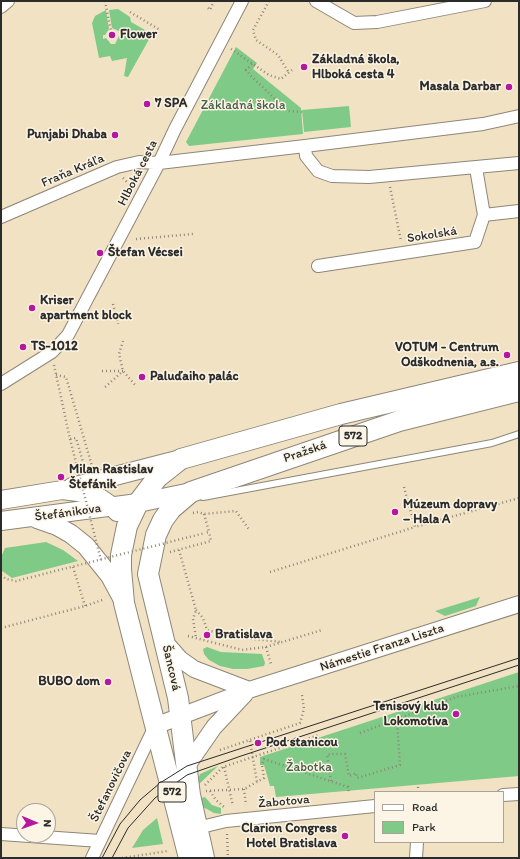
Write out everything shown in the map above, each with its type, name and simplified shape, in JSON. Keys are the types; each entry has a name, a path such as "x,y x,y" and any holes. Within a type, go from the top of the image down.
{"main road":[{"name":"Pražská","path":"62,490 182,459 341,414 519,372"},
{"name":"Pražská","path":"113,507 191,492 399,421 519,391"},
{"name":"Pražská","path":"138,503 157,478 182,459"},
{"name":"Štefánikova","path":"1,500 62,490 94,494 113,507"},
{"name":"Šancová","path":"191,492 170,509 163,520 156,535 148,574 181,716 190,795 204,858"},
{"name":"572","path":"138,503 127,526 121,569 114,601 155,726 181,852"},
{"name":"Štefánikova","path":"1,521 113,507"},
{"path":"113,507 127,526 148,574"},
{"path":"34,518 57,526 71,534 86,546 110,576 114,601"}],"street":[{"path":"1,7 8,1"},
{"name":"Hlboká cesta","path":"1,384 52,352 68,335 159,163 175,129 242,1"},
{"path":"316,1 354,23 377,22 485,1"},
{"path":"159,163 483,124 519,116"},
{"path":"304,146 306,156 318,171 332,176 369,177 519,163"},
{"name":"Fraňa Kráľa","path":"1,217 117,167 139,162 159,163"},
{"name":"Sokolská","path":"318,266 475,242 484,215 476,168"},
{"path":"484,215 519,211"},
{"name":"Námestie Franza Liszta","path":"155,726 249,690 518,605"},
{"path":"165,642 180,659 194,669 249,690"},
{"name":"Námestie Franza Liszta","path":"187,766 214,727 249,690"},
{"name":"Štefanovičova","path":"92,858 155,726"},
{"path":"504,795 519,794"},
{"name":"Žabotova","path":"197,828 226,821 374,806"},
{"path":"181,852 197,828"},
{"path":"1,834 100,841"},
{"path":"416,858 417,843"}],"lane":[{"path":"191,492 202,498 492,442 519,434"}],"path":[{"path":"105,1 111,31"},
{"path":"208,8 210,10 214,1"},
{"path":"269,1 254,30 256,40 278,55 289,73"},
{"path":"130,12 160,30"},
{"path":"231,49 269,75 281,79 292,70"},
{"path":"252,64 246,70 251,76 288,111 302,112"},
{"path":"120,175 127,180 132,188"},
{"path":"390,186 403,254"},
{"path":"136,240 193,234"},
{"path":"113,304 118,324"},
{"path":"123,341 119,354 123,371 136,386"},
{"path":"52,352 70,440 101,560"},
{"path":"102,371 123,371"},
{"path":"104,388 123,371"},
{"path":"56,375 66,377 93,468"},
{"path":"70,440 76,438 86,472"},
{"path":"404,487 415,527"},
{"path":"270,572 415,527 519,498"},
{"path":"188,514 198,512 204,514 236,511 250,531"},
{"path":"173,539 169,552 211,541 204,514"},
{"path":"1,575 6,579 16,581 209,532"},
{"path":"179,550 196,610 203,618 207,630 233,638 282,642"},
{"path":"73,567 84,606"},
{"path":"1,628 84,606 114,601"},
{"path":"196,610 193,618 196,638"},
{"path":"188,636 242,650 266,647 322,630"},
{"path":"266,647 271,664"},
{"path":"360,733 456,697 519,686"},
{"path":"220,750 300,723 304,709 302,695"},
{"path":"331,781 327,755 345,754 349,776 356,773 358,778 400,765 397,720"},
{"path":"203,787 224,767 253,756 320,735"},
{"path":"250,741 257,782"},
{"path":"204,791 244,789 257,782 264,778 262,765 264,758 348,787 349,794"},
{"path":"224,767 232,806"},
{"path":"244,789 246,805"},
{"path":"209,790 216,800 224,807"},
{"path":"227,834 228,858"},
{"path":"122,858 181,852"}],"green space":[{"path":"118,9 130,17 131,22 152,34 128,77 124,76 127,58 112,61 110,56 99,58 92,23 95,16 106,10 109,29 105,35 103,35 103,39 106,38 111,44 115,44 121,35 121,32 112,28 109,10"},
{"name":"Základná škola","path":"236,47 257,63 253,69 301,108 303,134 189,146 186,142"},
{"path":"349,106 351,127 304,132 302,110"},
{"path":"46,542 63,550 78,561 12,578 2,571 1,557 5,548"},
{"path":"480,597 476,606 445,616 435,611"},
{"path":"207,647 221,652 262,654 265,663 264,666 247,669 233,669 220,666 209,660 204,654 203,649"},
{"name":"Tenisový klub Lokomotíva","path":"519,672 519,776 276,797 274,786 270,786 264,765 260,765 260,757"},
{"path":"218,766 195,788 200,774"},
{"path":"205,797 212,805 221,808 221,814 214,813 203,807 197,799"},
{"path":"157,818 163,844 132,848 143,830"}],"tram line":[{"path":"102,858 120,824 140,800 160,783 187,766 519,658"},
{"path":"112,858 128,828 155,798 187,775 519,665"}],"place":[{"name":"Flower","path":"112,35"},
{"name":"Základná škola, Hlboká cesta 4","path":"304,67"},
{"name":"Masala Darbar","path":"509,87"},
{"name":"7 SPA","path":"147,104"},
{"name":"Punjabi Dhaba","path":"115,135"},
{"name":"Štefan Vécsei","path":"100,253"},
{"name":"Kriser apartment block","path":"32,308"},
{"name":"TS-1012","path":"23,347"},
{"name":"VOTUM - Centrum Odškodnenia, a.s.","path":"507,355"},
{"name":"Paluďaiho palác","path":"142,377"},
{"name":"Milan Rastislav Štefánik","path":"61,477"},
{"name":"Múzeum dopravy – Hala A","path":"395,512"},
{"name":"Bratislava","path":"207,635"},
{"name":"BUBO dom","path":"108,682"},
{"name":"Tenisový klub Lokomotíva","path":"456,714"},
{"name":"Pod stanicou","path":"258,743"},
{"name":"Clarion Congress Hotel Bratislava","path":"345,836"}],"park label":[{"name":"Žabotka","path":"309,768"}]}
